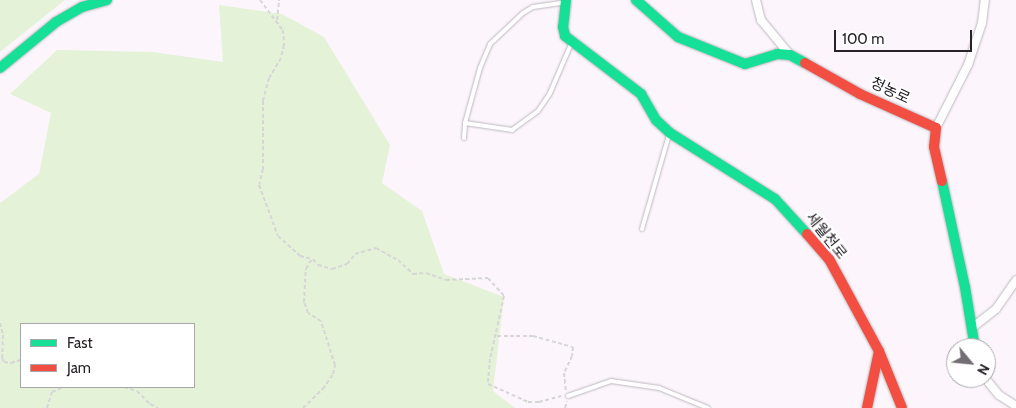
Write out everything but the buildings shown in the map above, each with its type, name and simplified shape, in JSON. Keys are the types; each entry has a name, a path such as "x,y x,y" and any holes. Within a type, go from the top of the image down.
{"street":[{"path":"0,68 56,22 82,7 106,0"},
{"path":"636,0 678,37 745,64 777,54 790,55"},
{"path":"756,0 761,20 790,55"},
{"path":"974,338 934,147 936,128 968,65 982,23 985,0"},
{"path":"566,1 563,27 565,36 572,42"},
{"name":"세월천로","path":"572,42 641,94 656,120 670,133 775,199 829,259 879,351 902,408"},
{"name":"청농로","path":"790,55 860,94 936,128"},
{"path":"973,327 996,309 1016,280"},
{"path":"867,408 879,351"},
{"path":"993,388 999,395 1016,406"}],"lane":[{"path":"464,138 465,123 480,68 490,44 523,13 533,7 566,1"},
{"path":"465,123 512,130 538,110 550,93 572,42"},
{"path":"642,229 670,133"},
{"path":"568,396 611,380 659,388 708,408"}],"path":[{"path":"260,0 283,30 284,44 281,58 269,78 262,101 264,169 260,185 278,236 300,256 313,260 318,265 332,269 347,264 355,254 376,248 398,260 413,274 426,273 446,280 488,278 504,296 497,318 488,384 528,402 539,402 554,397 568,396 564,383 564,372 572,356 573,347 554,340 533,336 495,336"},
{"path":"277,20 279,0"},
{"path":"303,408 323,389 333,374 335,365 320,322 308,313 304,302 306,269 313,260"},
{"path":"0,323 3,335 1,357 4,362 11,363 20,360"},
{"path":"47,408 49,397 55,388"},
{"path":"127,388 137,391 150,404 158,408"}],"green space":[{"path":"0,0 65,0 0,52"},
{"path":"219,5 282,14 324,37 390,145 382,183 422,211 444,274 504,297 493,391 515,408 0,408 0,203 39,174 51,113 10,94 57,50 153,52 223,62"}],"traffic: fast":[{"path":"0,68 56,22 82,7 107,0"},
{"path":"566,0 563,27 565,36 641,94 656,120 670,133 775,199 807,234"},
{"path":"636,0 678,37 745,64 777,54 790,55 805,63"},
{"path":"942,181 965,287 973,338"}],"traffic: jam":[{"path":"805,63 860,94 936,128 934,147 942,181"},
{"path":"807,234 829,259 879,351 902,408"},
{"path":"867,408 879,351"}]}
